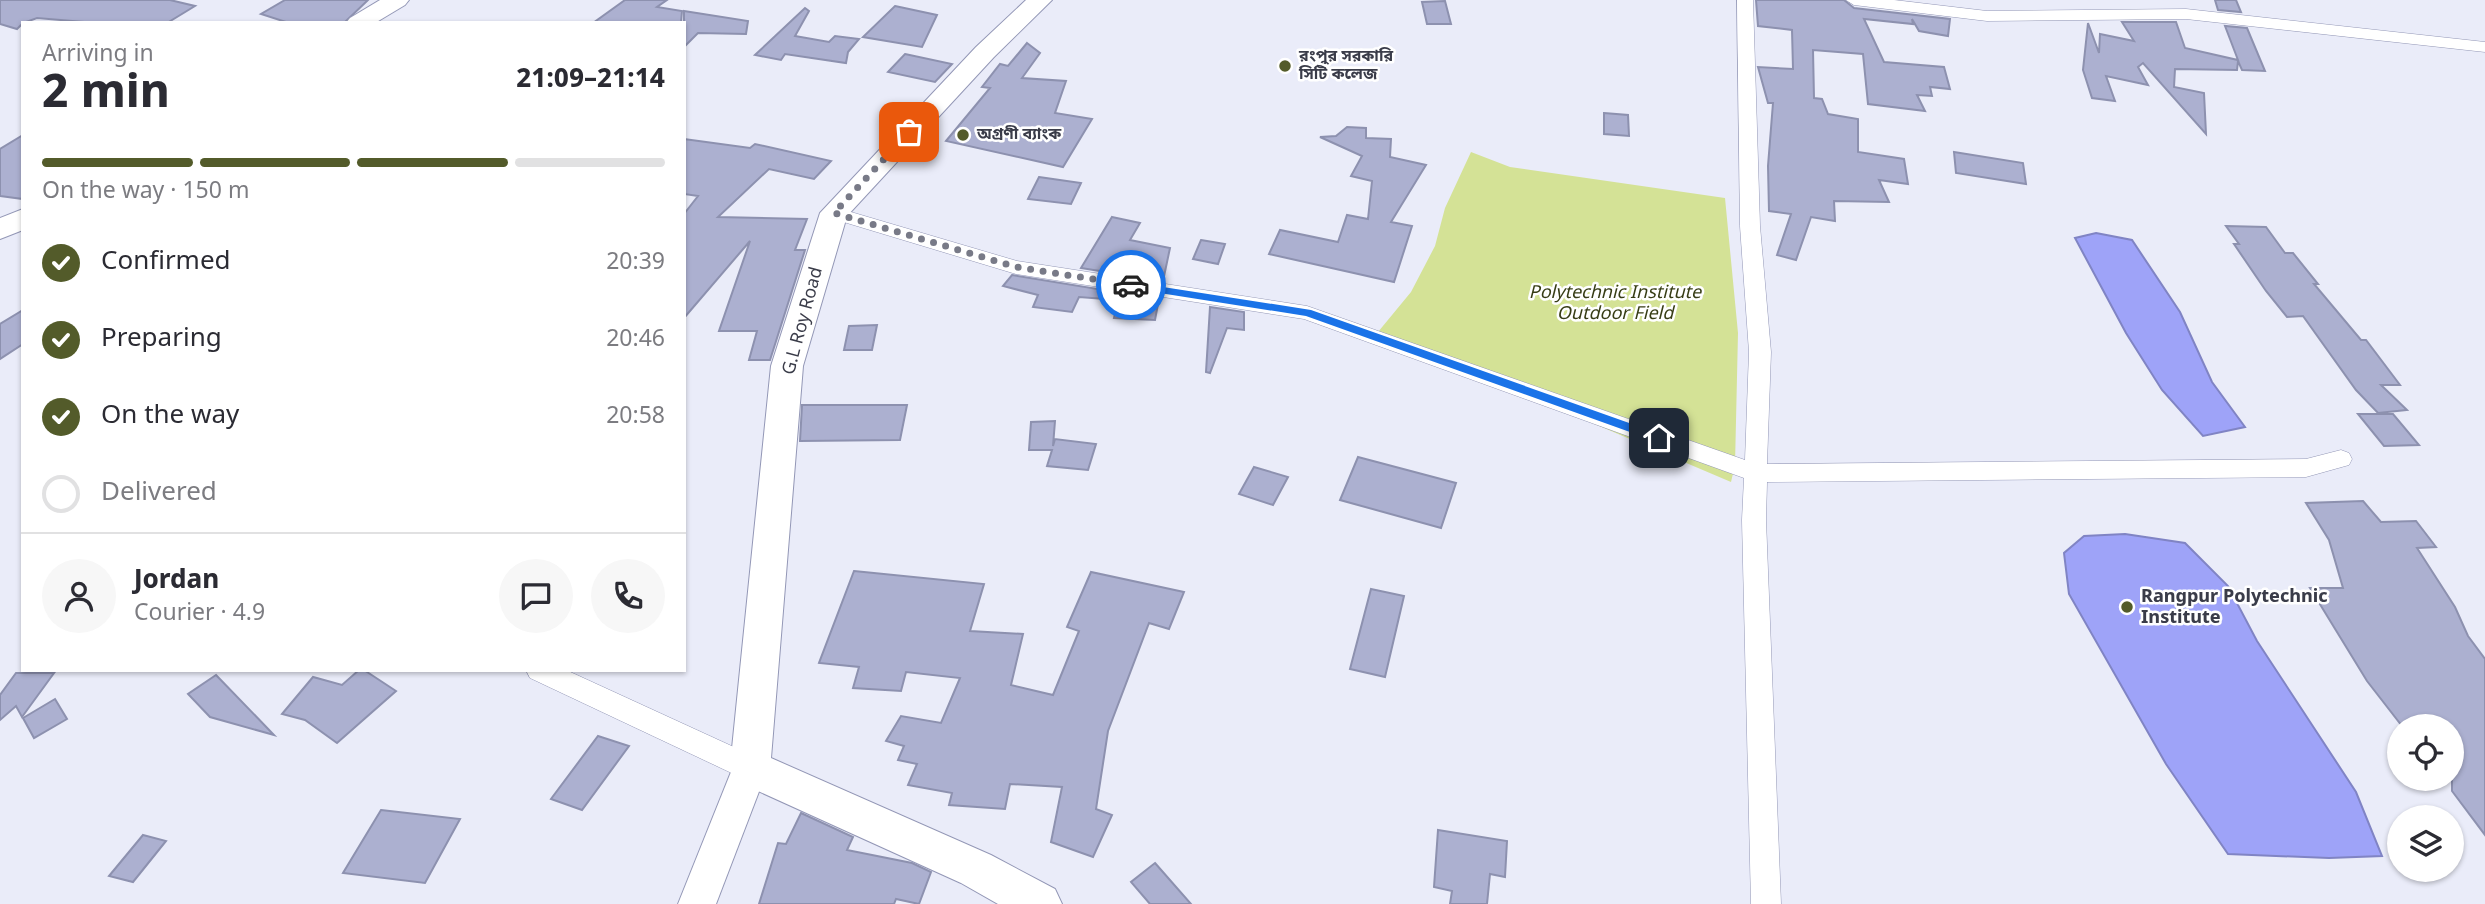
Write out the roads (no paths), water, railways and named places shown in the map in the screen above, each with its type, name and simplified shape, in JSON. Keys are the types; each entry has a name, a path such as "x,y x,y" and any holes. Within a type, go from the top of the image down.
{"main road":[{"path":"361,21 397,0"},
{"name":"G.L Roy Road","path":"750,768 787,366 834,213 985,52 1040,0"},
{"path":"0,230 21,219"},
{"path":"750,768 976,869 1040,904"}],"street":[{"path":"1745,0 1749,226 1760,352 1754,520 1766,904"},
{"path":"1854,0 1987,16 2184,7 2485,47"},
{"path":"834,213 1016,267 1307,313 1756,473 2306,468 2342,459"},
{"path":"543,672 750,768 697,904"}],"water":[{"path":"2096,233 2132,240 2180,312 2212,382 2245,427 2203,436 2162,390 2126,333 2075,238"},
{"path":"2125,534 2185,543 2228,586 2257,641 2356,792 2382,856 2329,858 2228,854 2166,764 2069,594 2064,553 2084,536"}],"place":[{"name":"রংপুর সরকারি সিটি কলেজ","path":"1285,66"},
{"name":"অগ্রণী ব্যাংক","path":"963,135"},
{"name":"Rangpur Polytechnic Institute","path":"2127,607"}],"park label":[{"name":"Polytechnic Institute Outdoor Field","path":"1615,303"}]}
